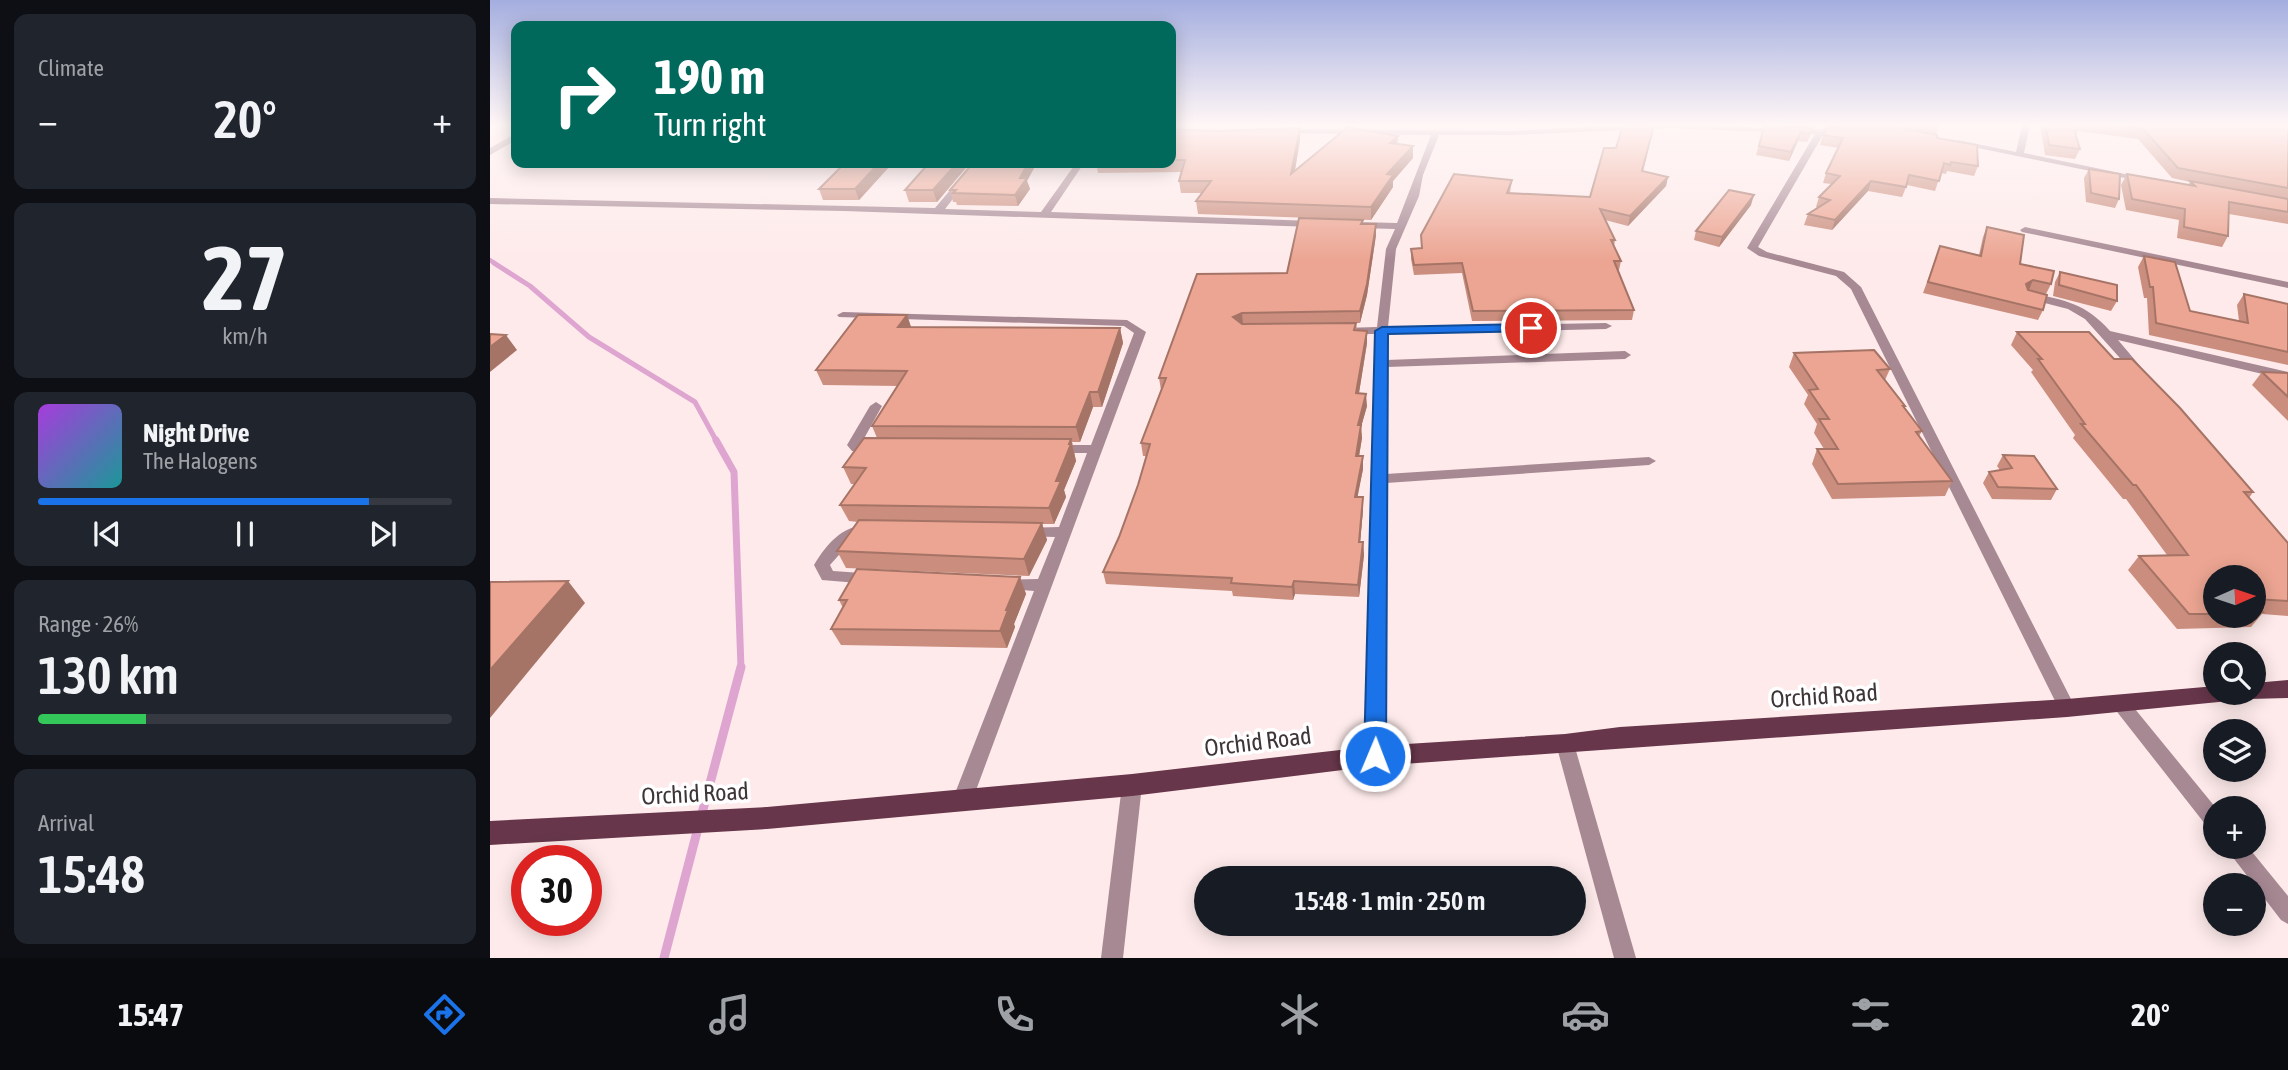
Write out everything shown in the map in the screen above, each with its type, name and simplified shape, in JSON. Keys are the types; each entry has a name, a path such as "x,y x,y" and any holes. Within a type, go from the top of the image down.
{"main road":[{"path":"2266,691 2288,689"},
{"name":"Orchid Road","path":"490,834 767,818 962,801 1132,785 1375,756 2203,696"}],"street":[{"path":"938,211 972,170"},
{"path":"1044,215 1075,170"},
{"path":"1375,756 1382,331 1391,249 1414,196 1421,170"},
{"path":"1798,170 1752,248 1763,254 1840,274 1856,287 2067,708"},
{"path":"2100,170 2153,180"},
{"path":"490,201 938,211 1324,225"},
{"path":"1349,225 1400,226"},
{"path":"2025,230 2288,285"},
{"path":"2028,296 2081,309 2091,316 2152,387"},
{"path":"843,315 1127,323 1140,332 962,801"},
{"path":"1327,331 1606,327"},
{"path":"2106,334 2288,376"},
{"path":"1381,364 1625,355"},
{"path":"876,406 854,445 857,448 892,448"},
{"path":"1041,449 1095,449"},
{"path":"1379,479 1648,461"},
{"path":"882,578 828,576 822,565 844,534 856,529 884,530"},
{"path":"1008,531 1064,532"},
{"path":"990,583 1044,585"},
{"path":"2120,703 2203,807"},
{"path":"1565,744 1625,958"},
{"path":"1112,958 1132,785"},
{"path":"2245,859 2288,913"}],"building":[{"path":"838,170 873,170 855,189 819,189"},
{"path":"923,170 951,170 933,190 905,190"},
{"path":"967,170 1024,170 1020,178 1027,178 1015,195 953,193 956,190 950,190"},
{"path":"1182,170 1292,170 1291,174 1296,170 1391,170 1387,174 1393,175 1371,207 1196,201 1211,181 1179,181"},
{"path":"1598,170 1642,170 1668,177 1630,216 1600,209 1615,240 1611,240 1621,261 1614,261 1634,310 1473,311 1462,263 1414,265 1411,249 1422,248 1421,235 1454,174 1512,180 1507,193 1590,197"},
{"path":"1828,170 1942,170 1939,181 1909,175 1906,187 1871,181 1835,220 1808,214 1830,200 1819,197 1840,176 1826,173"},
{"path":"2089,170 2120,174 2119,199 2091,193"},
{"path":"2187,170 2288,170 2288,188"},
{"path":"2127,174 2195,186 2190,181 2288,199 2288,212 2229,202 2228,236 2184,227 2185,209 2132,199"},
{"path":"1729,190 1754,195 1722,237 1696,231"},
{"path":"1299,218 1363,220 1361,224 1376,224 1360,311 1242,313 1233,317 1242,324 1356,323 1354,330 1367,331 1356,393 1366,394 1358,425 1361,425 1356,456 1363,456 1355,497 1363,497 1359,542 1363,542 1358,585 1294,581 1292,587 1231,583 1232,578 1103,572 1138,485 1150,444 1141,443 1166,378 1159,378 1197,274 1287,273"},
{"path":"1987,227 2024,235 2020,264 2054,271 2051,284 2033,280 2026,284 2028,290 2047,295 2043,310 1928,282 1940,246 1981,256"},
{"path":"2144,256 2175,262 2190,311 2248,323 2244,294 2288,304 2288,352 2156,323 2153,287 2150,287"},
{"path":"2060,272 2117,285 2117,301 2059,285"},
{"path":"858,315 907,315 898,327 1120,328 1098,392 1090,392 1076,427 872,426 907,371 816,370"},
{"path":"2017,332 2089,332 2114,359 2132,359 2180,408 2253,492 2244,492 2288,543 2288,601 2266,600 2266,565 2203,565 2203,614 2189,614 2139,556 2188,555 2136,485 2133,485 2081,424 2085,424 2038,359 2042,359"},
{"path":"490,334 506,335 490,347"},
{"path":"1874,350 1890,369 1877,370 1922,431 1916,432 1952,481 1838,484 1817,449 1838,449 1819,419 1829,419 1809,390 1818,389 1794,353"},
{"path":"2262,372 2288,373 2288,397"},
{"path":"864,438 1071,439 1071,444 1056,481 1061,481 1049,508 840,505 866,468 843,467"},
{"path":"2003,455 2034,456 2057,489 1998,487 1989,472 2012,468"},
{"path":"859,520 1042,523 1024,559 837,551"},
{"path":"857,569 1020,577 1000,631 831,629 847,600 839,600"},
{"path":"568,581 490,670 490,582"}],"waterway":[{"path":"490,260 496,264"},
{"path":"496,264 530,286 589,337 695,402 717,442"},
{"path":"716,440 734,472 741,667"},
{"path":"701,817 741,667"},
{"path":"664,958 698,828"}],"route":[{"path":"1375,756 1382,331 1531,328"}]}
